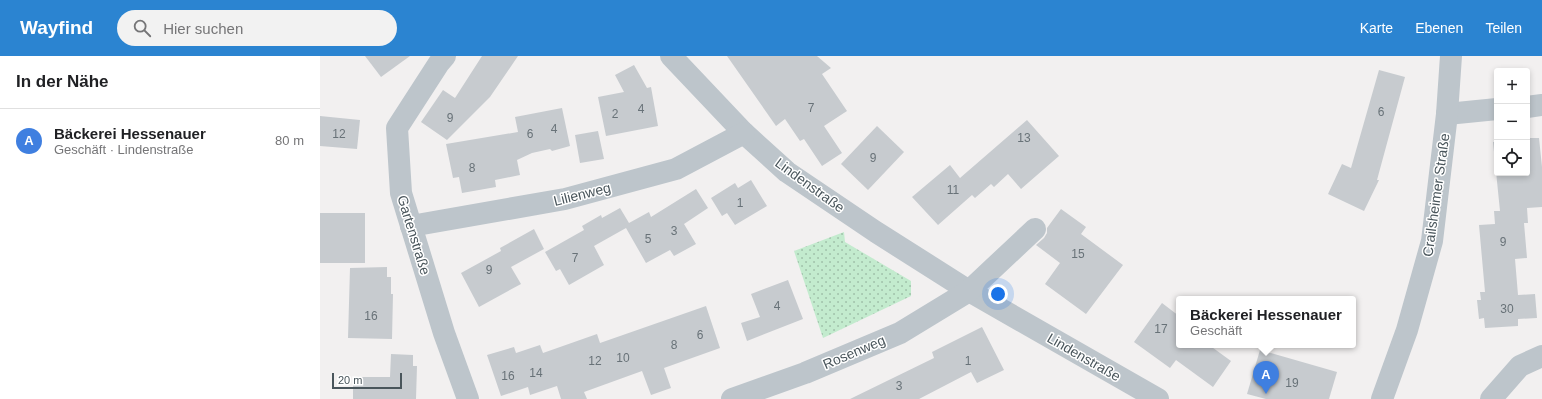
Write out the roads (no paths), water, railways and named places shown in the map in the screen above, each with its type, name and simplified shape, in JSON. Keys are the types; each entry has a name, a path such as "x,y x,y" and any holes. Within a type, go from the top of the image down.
{"street":[{"name":"Gartenstraße","path":"445,56 397,128 401,193 444,333 468,399"},
{"name":"Lindenstraße","path":"671,56 744,132 788,172 876,232 969,291 1158,399"},
{"name":"Crailsheimer Straße","path":"1382,399 1407,330 1432,241 1447,114 1451,56"},
{"path":"1530,106 1542,105"},
{"path":"1447,114 1494,109"},
{"name":"Lilienweg","path":"411,226 565,199 676,169 744,132"},
{"path":"969,291 1035,229"},
{"name":"Rosenweg","path":"732,399 805,373 900,333 969,291"},
{"path":"1491,399 1520,366 1542,356"}],"place":[{"name":"Bäckerei Hessenauer","path":"1266,394"}]}
